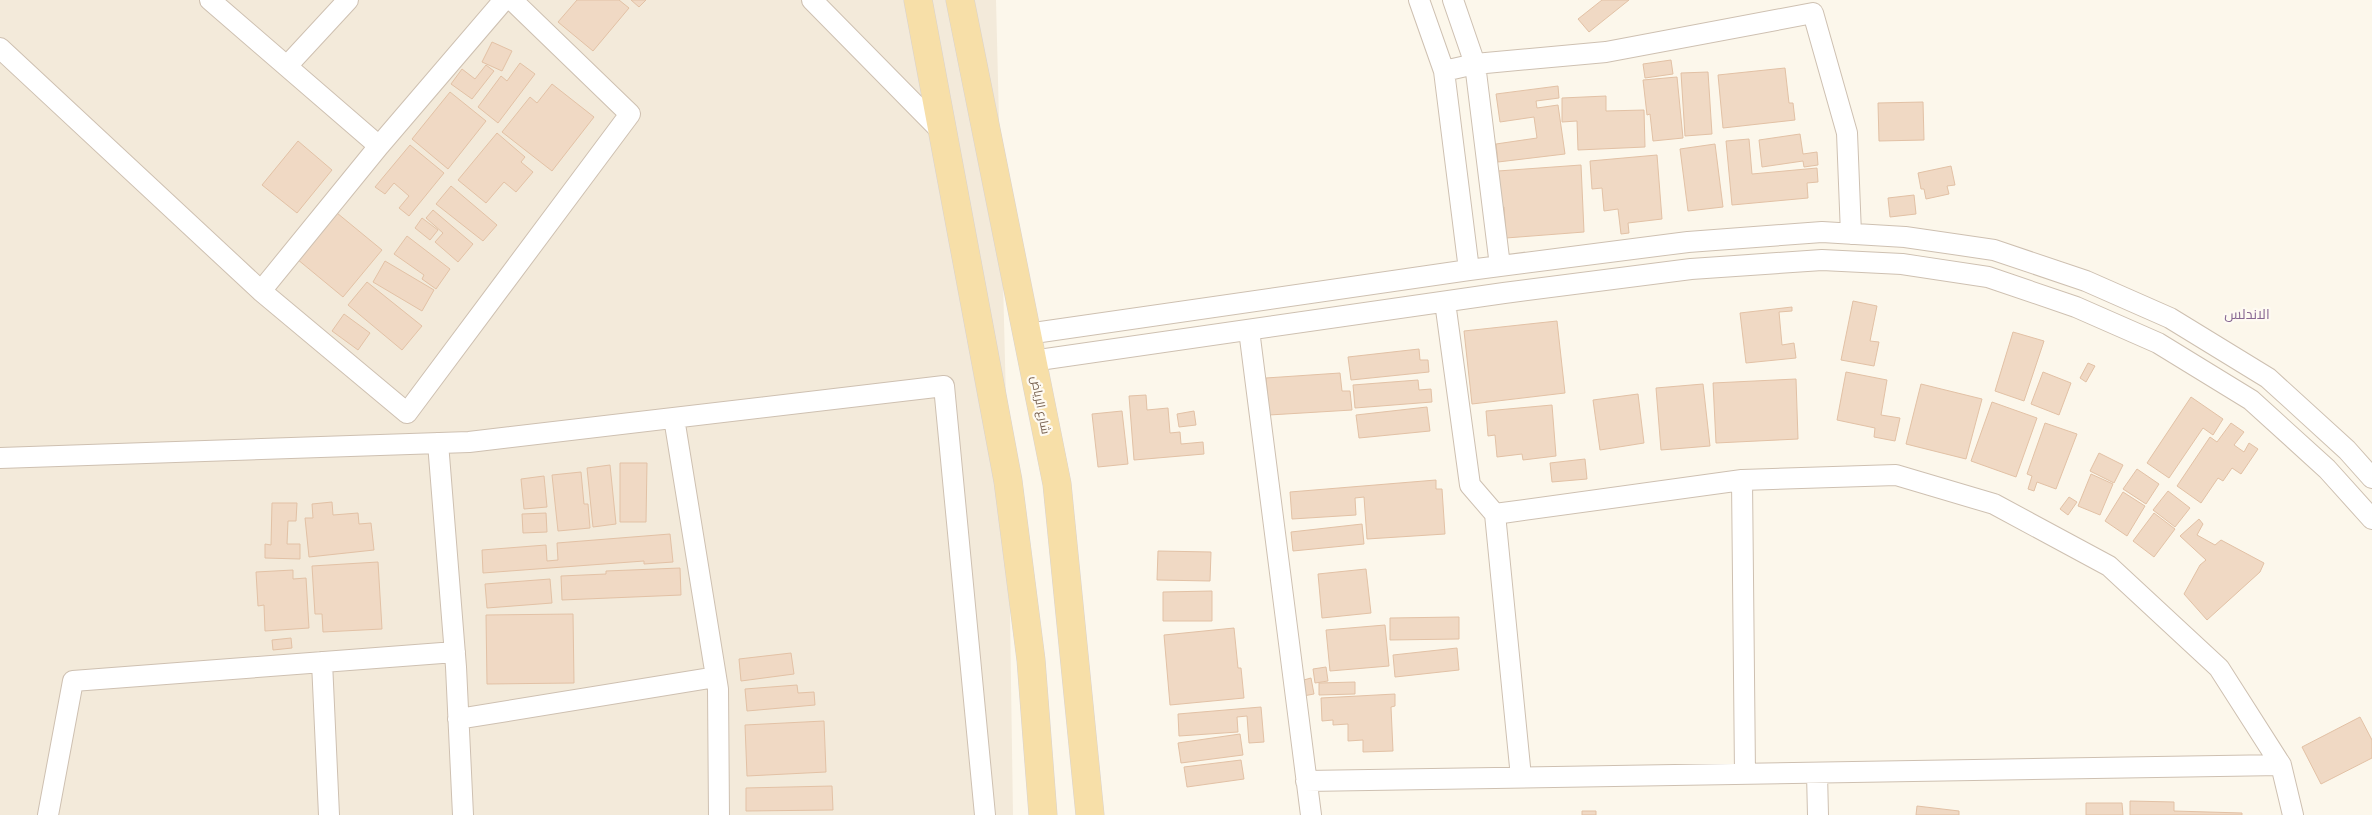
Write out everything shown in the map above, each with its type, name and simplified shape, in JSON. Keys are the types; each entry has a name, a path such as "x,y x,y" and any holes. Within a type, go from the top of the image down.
{"main road":[{"path":"918,0 1008,482 1031,660 1042,815"},
{"name":"شارع الرياض","path":"960,0 1057,484 1090,815"}],"street":[{"path":"210,0 380,146"},
{"path":"287,66 348,0"},
{"path":"262,291 380,146 504,0"},
{"path":"0,48 262,291 407,412 630,114 512,0"},
{"path":"812,0 943,133"},
{"path":"1419,0 1444,71 1469,270"},
{"path":"1453,0 1475,64 1500,266"},
{"path":"1444,71 1475,64 1606,52 1813,13 1847,133 1851,234"},
{"path":"1027,334 1469,270 1688,242 1822,232 1905,237 1994,250 2086,281 2170,318 2268,378 2347,450 2372,478"},
{"path":"1032,361 1691,269 1822,260 1902,264 1988,277 2076,307 2158,343 2251,400 2327,469 2372,519"},
{"path":"1445,302 1470,485 1495,514 1521,778"},
{"path":"1249,330 1311,815"},
{"path":"0,458 469,442 944,386 985,815"},
{"path":"674,418 718,688 719,815"},
{"path":"438,443 455,652 463,815"},
{"path":"1495,514 1742,480 1896,475 1994,504 2109,566 2219,668 2281,765 2293,815"},
{"path":"1742,480 1746,774"},
{"path":"48,815 73,681 455,652"},
{"path":"322,662 329,815"},
{"path":"458,719 716,677"},
{"path":"1306,781 2281,765"},
{"path":"1817,773 1818,815"}],"shaded area":[{"path":"0,0 996,0 1008,481 1013,815 0,815"}],"building":[{"path":"577,0 619,0 629,8 593,51 558,22"},
{"path":"631,0 646,0 639,7"},
{"path":"1602,0 1629,0 1589,32 1578,19"},
{"path":"492,42 512,51 502,71 482,62"},
{"path":"1671,60 1673,74 1645,78 1643,64"},
{"path":"520,63 535,74 498,123 478,107 501,76 507,81"},
{"path":"486,65 494,71 472,99 451,84 462,69 475,79"},
{"path":"1785,68 1789,103 1793,103 1795,120 1723,128 1718,75"},
{"path":"1708,72 1712,134 1685,136 1681,73"},
{"path":"1677,77 1683,138 1653,141 1650,114 1647,115 1643,80"},
{"path":"552,84 594,117 552,171 502,132 530,97 537,103"},
{"path":"1558,86 1559,98 1536,101 1537,108 1558,105 1565,154 1498,162 1496,144 1537,138 1534,117 1500,122 1496,94"},
{"path":"450,92 486,121 448,169 412,139"},
{"path":"1606,96 1606,111 1644,110 1645,147 1578,150 1577,121 1562,122 1562,98"},
{"path":"1923,102 1924,140 1879,141 1878,103"},
{"path":"497,133 525,157 521,162 533,172 516,192 504,182 486,203 458,180"},
{"path":"1800,134 1803,154 1817,152 1818,165 1804,167 1803,161 1762,167 1759,140"},
{"path":"1749,139 1752,174 1817,168 1818,182 1807,183 1808,198 1732,205 1726,141"},
{"path":"298,141 332,170 297,213 262,185"},
{"path":"1715,144 1723,207 1688,211 1680,149"},
{"path":"410,145 444,173 409,216 399,208 409,196 394,183 385,194 375,187"},
{"path":"1657,155 1662,219 1628,223 1629,233 1621,234 1618,209 1604,211 1602,188 1592,189 1590,161"},
{"path":"1581,165 1584,232 1506,238 1504,207 1500,207 1498,171"},
{"path":"1951,166 1955,185 1947,186 1949,194 1926,199 1924,189 1921,189 1918,173"},
{"path":"451,186 497,225 483,241 436,204"},
{"path":"1914,195 1916,214 1890,217 1888,198"},
{"path":"433,210 473,244 458,262 435,242 443,233 426,218"},
{"path":"337,213 382,250 343,297 297,259"},
{"path":"422,218 438,230 430,240 415,228"},
{"path":"407,236 450,269 436,289 422,279 424,275 394,254"},
{"path":"385,261 434,290 422,311 373,282"},
{"path":"367,282 422,326 402,350 348,305"},
{"path":"1853,301 1877,306 1870,341 1879,342 1874,366 1841,360"},
{"path":"1792,307 1792,311 1779,312 1782,345 1794,343 1796,358 1746,363 1740,313"},
{"path":"344,314 370,333 358,350 332,331"},
{"path":"1557,321 1565,393 1472,404 1464,331"},
{"path":"2013,332 2044,341 2024,401 1995,391"},
{"path":"1419,349 1420,360 1428,360 1429,372 1351,380 1348,357"},
{"path":"2088,363 2095,366 2086,382 2080,378"},
{"path":"1846,372 1887,380 1881,415 1900,418 1895,441 1874,437 1875,428 1837,420"},
{"path":"2043,372 2071,383 2059,415 2031,404"},
{"path":"1340,373 1342,391 1350,391 1352,410 1269,415 1266,378"},
{"path":"1796,379 1798,439 1716,443 1713,383"},
{"path":"1418,380 1419,390 1431,389 1432,402 1355,408 1353,385"},
{"path":"1703,384 1710,446 1661,450 1656,388"},
{"path":"1921,384 1982,399 1966,459 1906,444"},
{"path":"1638,394 1644,443 1600,450 1593,400"},
{"path":"1146,395 1147,410 1168,408 1170,433 1180,432 1181,444 1203,442 1204,454 1134,460 1129,396"},
{"path":"2191,397 2223,419 2213,435 2203,428 2169,478 2147,463"},
{"path":"1992,402 2037,418 2016,477 1971,461"},
{"path":"1552,405 1556,456 1523,460 1522,454 1497,457 1495,435 1488,436 1486,411"},
{"path":"1427,407 1430,431 1359,438 1356,415"},
{"path":"1122,411 1128,464 1098,467 1092,414"},
{"path":"1194,411 1196,425 1179,427 1177,414"},
{"path":"2045,423 2077,434 2056,489 2037,482 2034,491 2028,489 2032,476 2027,474"},
{"path":"2231,423 2244,432 2234,445 2244,452 2249,443 2258,449 2241,474 2232,468 2223,481 2218,478 2201,503 2177,486 2210,437 2217,442"},
{"path":"2099,453 2123,465 2114,483 2090,471"},
{"path":"1585,459 1587,479 1552,482 1550,463"},
{"path":"620,463 647,463 646,522 620,522"},
{"path":"610,465 616,524 593,527 587,468"},
{"path":"2137,469 2159,484 2146,504 2123,489"},
{"path":"581,472 584,504 588,504 590,528 558,531 552,475"},
{"path":"2091,474 2113,484 2100,515 2078,506"},
{"path":"544,476 547,507 524,509 521,479"},
{"path":"1436,480 1436,489 1442,489 1445,534 1367,539 1364,497 1355,498 1356,515 1292,519 1290,492"},
{"path":"2168,491 2190,508 2175,527 2153,510"},
{"path":"2123,492 2145,506 2127,536 2105,521"},
{"path":"2069,497 2077,502 2068,515 2060,509"},
{"path":"332,502 333,515 358,513 359,524 371,523 374,550 309,557 305,518 313,518 312,504"},
{"path":"272,503 297,503 296,521 288,521 287,544 300,544 300,559 265,558 265,544 271,545"},
{"path":"546,513 547,532 523,533 522,514"},
{"path":"2154,513 2175,529 2154,557 2133,541"},
{"path":"2199,519 2203,524 2197,535 2215,545 2221,540 2264,563 2260,572 2207,620 2184,594 2200,565 2206,560 2180,536"},
{"path":"1362,524 1364,544 1293,551 1291,532"},
{"path":"670,534 673,562 644,564 644,561 483,573 482,550 546,545 547,561 558,560 557,543"},
{"path":"1158,551 1211,552 1210,581 1157,580"},
{"path":"378,562 382,629 323,632 322,614 315,614 312,566"},
{"path":"680,568 681,595 562,600 561,576 606,574 606,571"},
{"path":"1366,569 1371,613 1322,618 1318,574"},
{"path":"293,570 293,579 306,578 309,628 265,631 264,605 258,606 256,572"},
{"path":"550,579 552,603 487,608 485,584"},
{"path":"1212,591 1212,621 1163,621 1163,592"},
{"path":"573,614 574,683 487,684 486,615"},
{"path":"1459,617 1459,639 1390,640 1390,618"},
{"path":"1385,625 1389,666 1330,671 1326,630"},
{"path":"1234,628 1238,668 1241,668 1244,698 1170,705 1164,635"},
{"path":"291,638 292,648 273,650 272,640"},
{"path":"1457,648 1459,670 1395,677 1393,655"},
{"path":"791,653 794,674 741,681 739,659"},
{"path":"1326,667 1328,681 1315,683 1313,669"},
{"path":"1311,678 1314,694 1303,696 1300,681"},
{"path":"1355,682 1355,694 1319,695 1319,683"},
{"path":"797,685 798,693 814,692 815,705 747,711 745,689"},
{"path":"1395,694 1395,706 1391,707 1393,751 1363,752 1363,740 1348,741 1348,724 1333,725 1333,720 1322,721 1321,698"},
{"path":"1261,707 1264,742 1249,743 1247,716 1237,717 1238,732 1179,736 1178,714"},
{"path":"2360,717 2372,740 2372,758 2321,784 2302,747"},
{"path":"824,721 826,772 747,776 745,725"},
{"path":"1240,734 1243,755 1181,763 1178,743"},
{"path":"1241,760 1244,779 1187,787 1184,767"},
{"path":"832,786 833,810 746,811 746,788"},
{"path":"2130,801 2174,802 2174,811 2242,813 2242,815 2130,815"},
{"path":"2086,803 2122,803 2123,815 2086,815"},
{"path":"1917,806 1959,811 1959,815 1916,815"},
{"path":"1582,811 1596,811 1596,815 1582,815"}],"district":[{"name":"الاندلس","path":"2247,314"}]}
